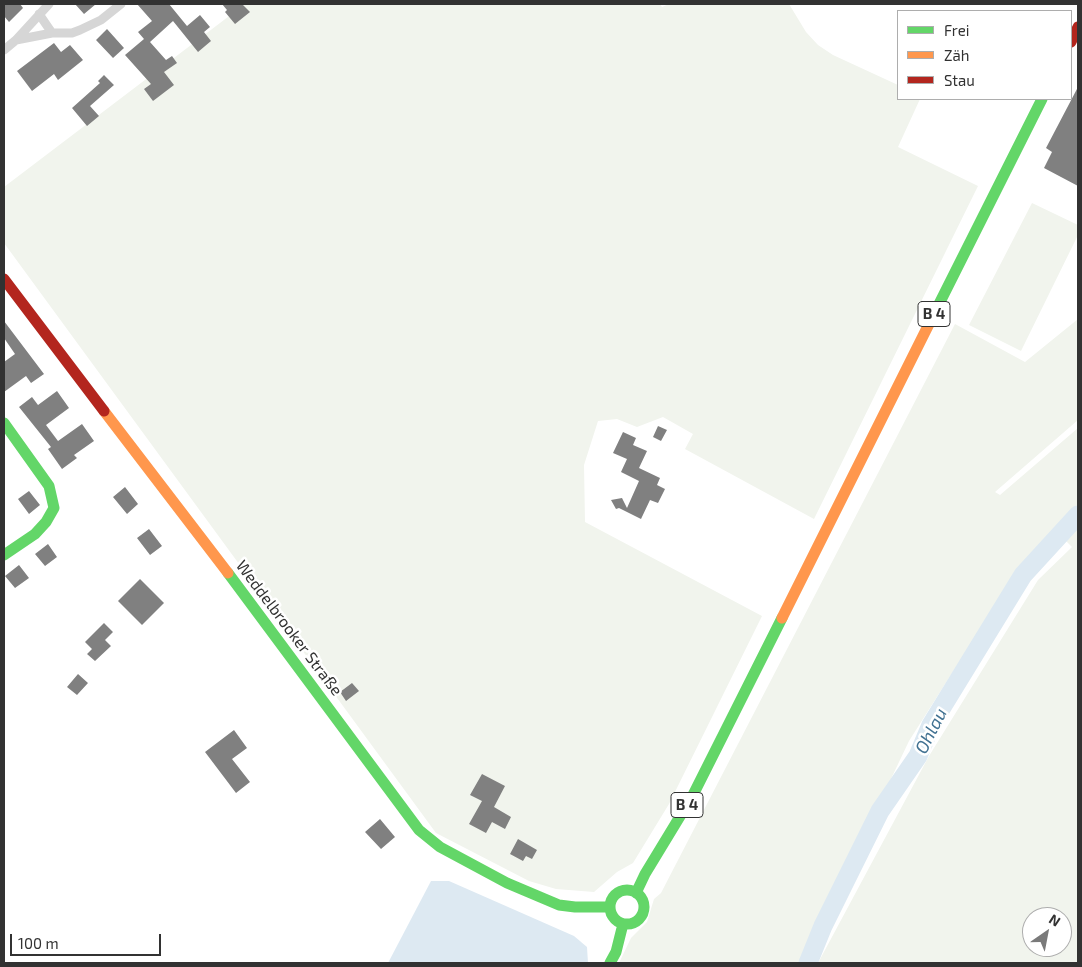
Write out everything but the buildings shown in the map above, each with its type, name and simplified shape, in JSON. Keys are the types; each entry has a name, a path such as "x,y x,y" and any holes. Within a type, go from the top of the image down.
{"street":[{"path":"4,50 16,40 49,4"},
{"path":"16,40 52,33 72,33 101,20 121,4"},
{"path":"39,14 52,33"},
{"path":"1072,40 1078,27"},
{"name":"B 4","path":"636,893 645,874 693,795 1041,100"},
{"name":"Weddelbrooker Straße","path":"4,279 420,830 440,848 507,883 559,905 609,907"},
{"path":"4,423 49,486 54,508 36,534 4,555"},
{"path":"625,890 636,893 643,901 644,911 638,920 634,923 623,924 614,919 609,907 612,899 625,890"},
{"path":"610,963 616,952 623,924"}],"shaded area":[{"path":"245,4 660,4 662,7 669,4 789,4 806,32 818,45 833,55 897,85 897,100 920,100 898,147 978,186 814,519 685,449 693,434 663,417 637,427 617,419 598,421 584,465 585,522 762,616 669,804 633,863 617,872 594,892 556,889 529,881 436,833 4,243 4,187"},
{"path":"1032,203 1078,225 1078,235 1021,351 969,325"},
{"path":"1078,319 1078,420 995,492 1000,495 1078,428 1078,963 818,963 929,756 1038,580 1072,547 1054,529 1016,572 909,741 810,949 807,963 619,963 631,938 647,922 654,899 661,893 955,324 1025,362"},
{"path":"431,881 449,881 574,936 587,947 588,963 388,963"}],"waterway":[{"name":"Ohlau","path":"808,963 823,926 880,811 918,756 931,725 1023,575 1078,515"}],"traffic: fast":[{"path":"934,314 1041,100"},
{"path":"4,423 49,486 54,508 46,522 35,534 4,555"},
{"path":"228,573 419,830 440,847 507,883 559,905 609,907"},
{"path":"636,893 645,874 693,795 782,618"},
{"path":"627,890 634,891 639,895 643,900 644,907 643,914 639,919 634,923 627,924 620,923 615,919 611,914 610,907 611,900 615,895 620,891 627,890"},
{"path":"610,963 616,952 623,924"}],"traffic: slow":[{"path":"782,618 934,314"},
{"path":"104,411 228,573"}],"traffic: jam":[{"path":"1072,40 1078,27"},
{"path":"4,279 104,411"}]}
